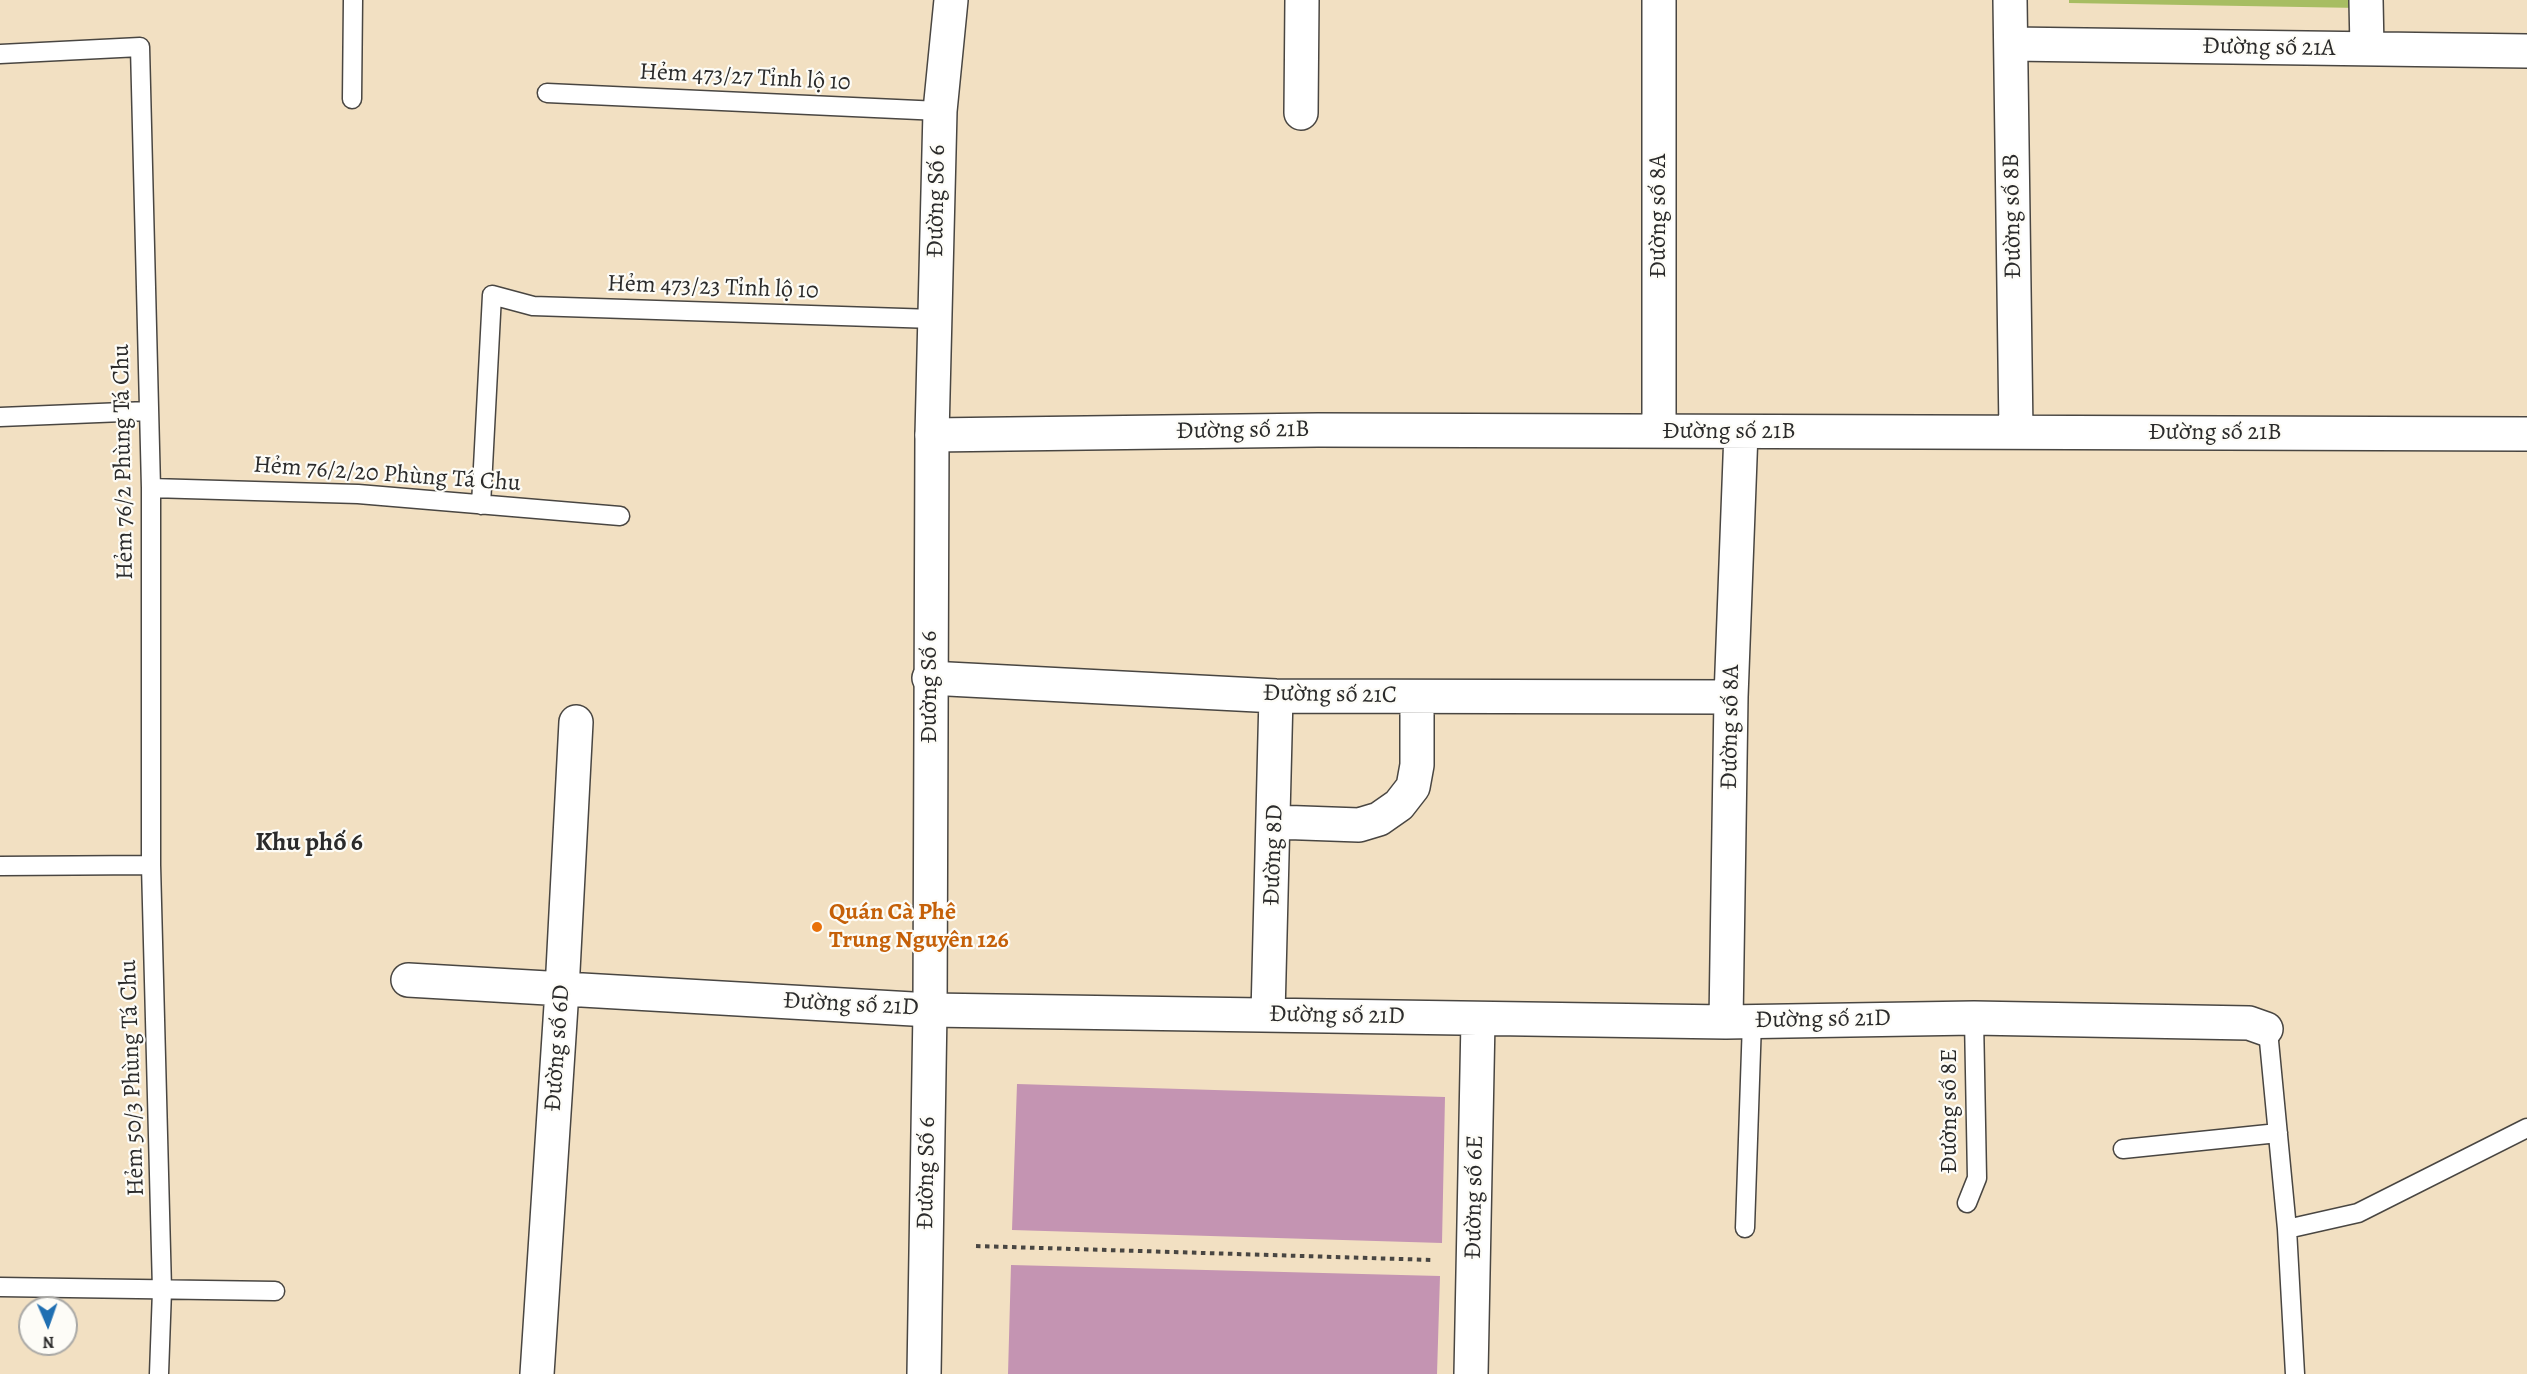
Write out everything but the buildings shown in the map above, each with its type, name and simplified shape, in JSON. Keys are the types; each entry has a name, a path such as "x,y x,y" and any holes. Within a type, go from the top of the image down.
{"street":[{"name":"Đường Số 6","path":"924,1374 930,1010 929,678 934,319 940,111 951,0"},
{"path":"1301,113 1302,0"},
{"name":"Đường số 8A","path":"1659,0 1659,431"},
{"name":"Đường số 8B","path":"2010,0 2016,432"},
{"path":"2366,0 2367,49"},
{"name":"Đường số 21A","path":"2011,44 2527,51"},
{"name":"Đường số 21B","path":"932,435 1318,430 2527,434"},
{"name":"Đường số 8A","path":"1739,1022 1731,697 1741,432"},
{"name":"Đường số 21C","path":"929,678 1276,696 1731,697"},
{"name":"Đường 8D","path":"1268,1014 1275,822 1276,696"},
{"path":"1275,822 1359,825 1378,819 1399,805 1413,787 1418,765 1417,697"},
{"name":"Đường số 6D","path":"537,1374 562,990 576,722"},
{"name":"Đường số 21D","path":"408,980 930,1010 1268,1014 1478,1020 1739,1022 1974,1018 2249,1023 2266,1029"},
{"name":"Đường số 6E","path":"1471,1374 1478,1020"}],"lane":[{"path":"352,99 353,0"},
{"name":"Hẻm 76/2 Phùng Tá Chu","path":"0,54 140,47 151,488 151,865"},
{"name":"Hẻm 473/27 Tỉnh lộ 10","path":"547,93 940,111"},
{"name":"Hẻm 473/23 Tỉnh lộ 10","path":"481,505 492,294 533,306 934,319"},
{"path":"0,417 148,411"},
{"name":"Hẻm 76/2/20 Phùng Tá Chu","path":"151,488 358,494 620,516"},
{"path":"0,866 151,865"},
{"name":"Hẻm 50/3 Phùng Tá Chu","path":"151,865 162,1290 159,1374"},
{"name":"Đường số 8E","path":"1967,1203 1977,1178 1974,1018"},
{"path":"1739,1022 1745,1228"},
{"path":"2266,1029 2287,1229 2295,1374"},
{"path":"2287,1229 2358,1213 2527,1128"},
{"path":"2124,1149 2278,1133"},
{"path":"0,1287 275,1291"}],"path":[{"path":"976,1246 1441,1260"}],"green space":[{"path":"2069,0 2360,0 2360,8 2069,3"}],"place":[{"name":"Quán Cà Phê Trung Nguyên 126","path":"817,927"}],"district":[{"name":"Khu phố 6","path":"309,844"}]}
